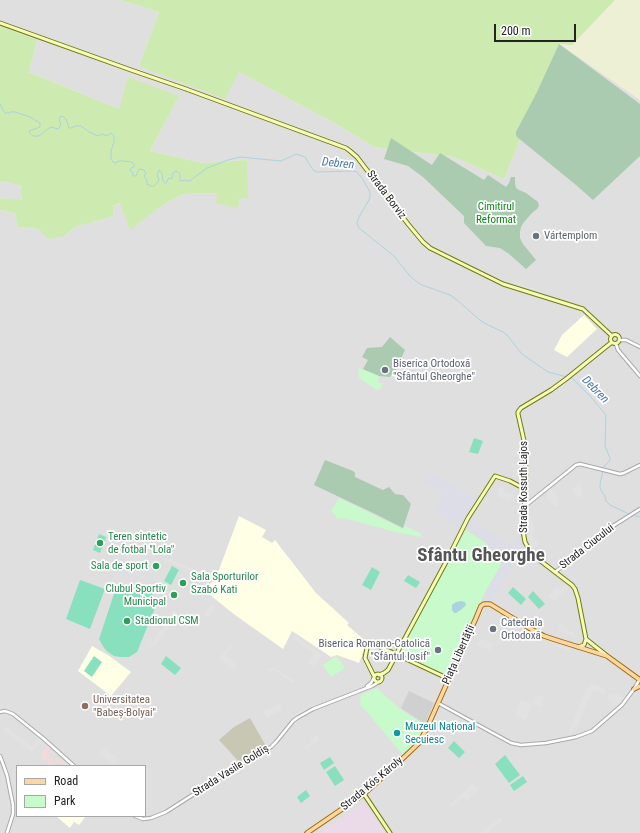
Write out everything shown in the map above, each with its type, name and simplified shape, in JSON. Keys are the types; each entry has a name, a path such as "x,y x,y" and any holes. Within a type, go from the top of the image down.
{"main road":[{"name":"Strada Borviz","path":"0,23 186,89 350,150 408,224 430,248 503,284 583,309 612,336"},
{"path":"614,335 619,338 619,340 616,344 610,340 614,335"},
{"name":"Strada Kossuth Lajos","path":"586,639 576,592 572,585 538,559 530,551 525,542 523,533 525,506 525,445 518,412 521,408 566,379 612,342"},
{"path":"376,676 388,670 466,522 495,476 510,481 525,489"},
{"name":"Piața Libertății","path":"438,703 482,606 486,603 542,635 577,647"},
{"path":"577,647 584,645 586,639 640,680"},
{"path":"376,676 381,676 382,679 378,682 375,681 376,676 366,658 366,651 371,644 374,644 449,679"},
{"path":"577,647 607,656"},
{"path":"634,689 640,686"},
{"name":"Strada Kós Károly","path":"307,833 364,794 419,743 438,703"},
{"path":"364,794 390,833"}],"street":[{"path":"619,340 626,340 640,347"},
{"path":"616,344 618,350 640,376"},
{"path":"525,506 573,466 579,464 607,471 624,473 640,465"},
{"path":"525,499 533,500"},
{"name":"Strada Ciucului","path":"555,572 574,558 602,533 640,509"},
{"name":"Strada Vasile Goldiș","path":"364,689 376,676"},
{"path":"438,703 511,743 541,744 586,734 597,727 617,710 640,680"},
{"name":"Strada Vasile Goldiș","path":"139,817 146,819 160,815 271,747 293,721 313,709 372,686 378,682"},
{"path":"0,712 5,711 13,714 73,765"},
{"path":"0,756 7,775 13,805 13,814 7,833"}],"shaded area":[{"path":"0,0 120,0 159,12 139,66 239,72 336,124 374,147 454,157 504,179 559,44 640,100 640,833 0,833 0,210 15,213 18,227 39,229 64,236 75,227 114,216 113,206 121,203 130,229 164,204 184,194 217,193 238,208 240,198 247,199 247,160 203,163 150,151 179,96 119,109 29,72 37,40 0,25"},
{"path":"615,0 640,0 640,100 560,44 572,45"},
{"path":"3,181 22,186 20,191 22,201 1,198 0,200 0,183"},
{"path":"515,282 548,294 547,297 512,287"},
{"path":"584,315 597,329 567,357 554,350 562,335"},
{"path":"428,470 476,499 459,527 433,511 443,493 423,480"},
{"path":"580,483 583,496 581,498 575,495 571,490"},
{"path":"500,486 505,490 504,492 512,495 510,501 498,496 499,494 496,492"},
{"path":"551,488 560,499 558,501 560,503 555,507 546,497 548,494 546,492"},
{"path":"527,513 532,517 535,527 535,531 532,535 539,543 533,549 527,537"},
{"path":"239,516 266,530 262,537 272,543 275,540 316,593 349,623 347,625 367,642 359,663 337,655 331,657 292,631 283,649 235,615 205,591 217,575"},
{"path":"470,518 511,546 518,537 519,532 522,532 525,549 543,565 540,568 521,555 491,600 482,599 502,563 495,558 493,552 486,544 487,542 464,527"},
{"path":"130,544 149,551 144,567 124,559"},
{"path":"165,558 197,570 196,572 164,560"},
{"path":"566,585 569,587 555,602 548,595 557,587 561,590"},
{"path":"211,604 216,607 208,618 203,615"},
{"path":"173,610 180,615 152,649 150,647"},
{"path":"561,623 570,632 574,632 575,637 557,630"},
{"path":"529,628 542,635 572,646 570,652 527,630"},
{"path":"296,635 299,639 323,655 314,667 308,663 314,653 293,639"},
{"path":"480,638 494,644 490,651 477,645"},
{"path":"230,644 232,646 225,656 237,664 233,670 219,659"},
{"path":"92,646 108,655 131,672 111,696 78,671"},
{"path":"273,667 294,680 293,683 273,670 269,672 267,670"},
{"path":"591,683 606,690 604,694 593,690 576,729 574,726 571,734 568,733 587,687 589,688"},
{"path":"409,691 434,703 425,724 401,708"},
{"path":"616,692 627,699 617,710 616,707 606,698 611,693 614,695"},
{"path":"544,695 541,707 533,704 535,697 538,698"},
{"path":"521,700 532,705 526,720 514,715"},
{"path":"316,702 317,704 294,719 293,717 300,711"},
{"path":"279,703 282,710 267,718 263,712"},
{"path":"250,718 267,748 241,764 219,740 234,727"},
{"path":"6,726 32,747 40,737 43,739 32,753 3,730"},
{"path":"317,735 320,739 306,749 304,747 312,742 310,739"},
{"path":"48,745 50,749 49,751 51,752 47,757 54,760 57,757 67,765 61,765 55,760 51,765 40,756"},
{"path":"104,747 119,759 114,765 99,753"},
{"path":"472,783 479,789 467,801 463,797 452,807 450,805"},
{"path":"364,802 385,833 319,833"},
{"path":"57,817 85,817 79,825 74,822 70,828"},
{"path":"500,817 503,820 488,833 481,833"}],"green space":[{"path":"120,0 615,0 572,45 559,44 504,179 454,157 374,147 336,124 239,72 225,99 139,66 159,12"},
{"path":"0,26 37,40 29,72 119,109 128,77 179,96 150,151 203,163 247,160 248,199 240,198 238,208 216,203 217,193 184,194 164,204 130,230 120,203 113,206 114,216 75,227 64,236 48,239 39,229 18,227 15,213 0,210 0,198 22,200 20,191 22,186 3,181 0,183"},
{"path":"559,44 640,104 640,156 593,200 516,135 516,132 537,92"},
{"name":"Cimitirul Reformat","path":"391,138 432,165 440,153 484,180 488,175 506,187 511,177 515,177 516,188 538,202 539,206 524,222 520,232 520,238 523,244 536,260 526,269 500,248 486,246 464,223 464,216 423,177 408,166 384,159"},
{"path":"390,337 405,350 396,370 394,370 390,377 379,376 363,369 368,360 362,357 367,348 382,347"},
{"path":"358,368 379,376 378,383 383,383 380,389 377,390 359,378"},
{"path":"474,438 483,441 478,454 469,452"},
{"path":"325,460 353,471 355,473 355,477 383,490 389,487 395,494 403,495 411,504 403,528 314,485"},
{"path":"339,498 403,529 405,526 422,534 421,537 395,532 344,518 337,519 331,511"},
{"path":"466,530 486,543 485,544 493,552 495,558 502,563 485,592 447,675 399,653"},
{"name":"Teren sintetic de fotbal \"Lola\"","path":"99,534 106,537 100,553 93,550"},
{"path":"172,566 179,570 171,585 164,581"},
{"path":"372,567 380,572 371,590 362,585"},
{"path":"408,575 420,582 416,588 404,581"},
{"path":"80,580 105,589 90,629 66,619"},
{"name":"Stadionul CSM","path":"132,583 146,588 153,594 152,597 157,600 157,603 137,652 129,657 114,656 104,648 99,639 115,591 122,586"},
{"path":"513,587 526,599 521,605 508,593"},
{"path":"533,591 545,604 539,609 528,597"},
{"path":"94,656 102,662 92,677 84,671"},
{"path":"166,656 181,668 175,675 161,664"},
{"path":"336,656 345,668 331,677 323,665"},
{"path":"377,688 400,709 425,725 420,736 403,755 360,704 361,695"},
{"path":"454,741 465,752 459,758 448,748"},
{"path":"505,755 520,775 509,783 495,764"},
{"path":"330,757 334,763 324,770 320,763"},
{"path":"335,766 344,780 335,786 326,772"},
{"path":"523,776 527,782 514,791 510,785"},
{"path":"306,790 310,796 301,803 297,797"}],"water":[{"path":"461,601 465,602 466,605 454,613 452,610 452,605"}],"waterway":[{"name":"Debren","path":"0,104 5,113 15,112 30,117 40,123 40,127 29,131 33,136 39,136 51,127 58,129 61,125 59,119 61,116 66,119 69,128 81,126 98,136 103,134 106,136 111,133 114,136 111,151 111,159 113,162 132,162 135,166 130,169 133,176 136,176 139,169 144,170 146,173 144,176 147,184 151,186 154,186 158,182 159,178 157,176 159,170 162,173 163,181 165,183 168,179 172,178 173,173 176,171 180,174 180,181 188,181 207,168 240,157 281,161 296,154 305,157 313,170 317,172 357,172 370,192 369,200 357,223 359,228 394,256 409,275 417,282 450,295 481,321 507,335 522,354 548,372 567,377"},
{"name":"Debren","path":"570,377 590,396 606,415 605,446 610,460 603,468"},
{"name":"Debren","path":"603,471 600,488 606,501 610,505 629,514"},
{"name":"Debren","path":"632,515 640,517"}],"place":[{"name":"Vártemplom","path":"536,236"},
{"name":"Biserica Ortodoxă \"Sfântul Gheorghe\"","path":"385,370"},
{"name":"Teren sintetic de fotbal \"Lola\"","path":"100,543"},
{"name":"Sala de sport","path":"156,566"},
{"name":"Sala Sporturilor Szabó Kati","path":"183,583"},
{"name":"Clubul Sportiv Municipal","path":"174,595"},
{"name":"Stadionul CSM","path":"127,621"},
{"name":"Catedrala Ortodoxă","path":"493,629"},
{"name":"Biserica Romano-Catolică \"Sfântul Iosif\"","path":"438,650"},
{"name":"Universitatea \"Babeș-Bolyai\"","path":"85,706"},
{"name":"Muzeul Național Secuiesc","path":"397,733"}],"district":[{"name":"Sfântu Gheorghe","path":"481,556"}]}
